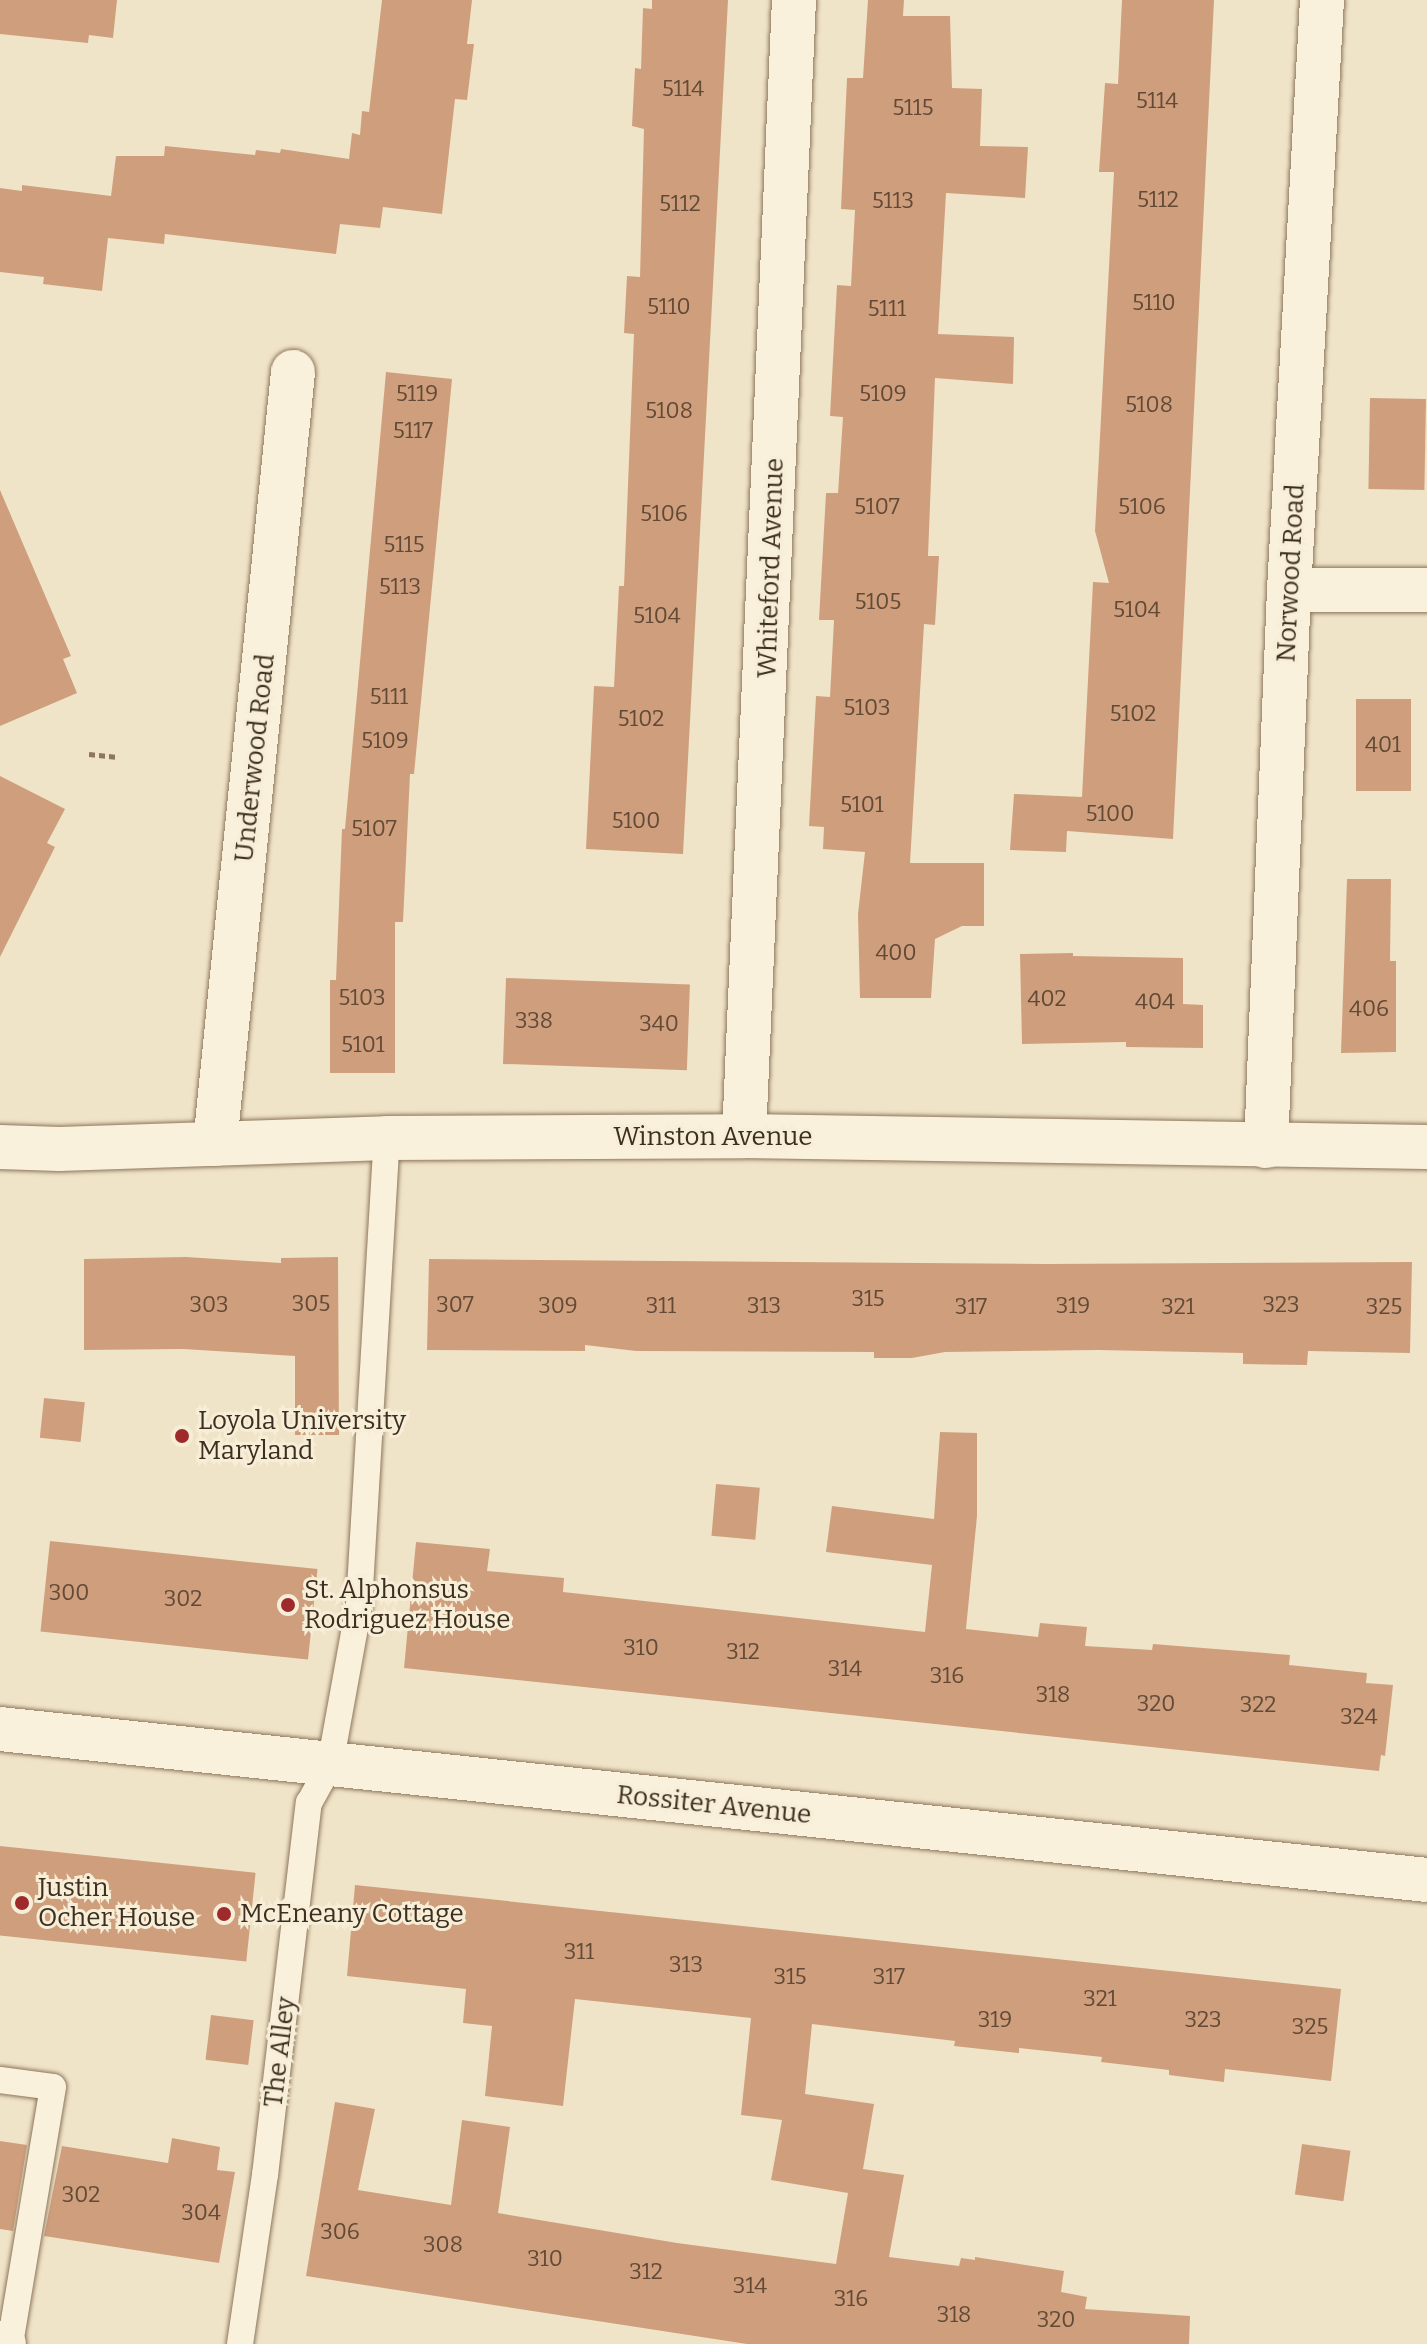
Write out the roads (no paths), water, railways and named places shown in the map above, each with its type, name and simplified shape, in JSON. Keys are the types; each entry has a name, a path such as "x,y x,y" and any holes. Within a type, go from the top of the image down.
{"street":[{"name":"Whiteford Avenue","path":"744,1136 794,0"},
{"name":"Norwood Road","path":"1266,1146 1289,590 1322,0"},
{"name":"Underwood Road","path":"215,1144 293,372"},
{"path":"1289,590 1427,590"},
{"name":"Winston Avenue","path":"0,1147 387,1138 744,1136 1427,1147"},
{"name":"Rossiter Avenue","path":"0,1729 1427,1880"}],"lane":[{"name":"The Alley","path":"240,2344 265,2175 309,1803 330,1765 359,1605 387,1138"},
{"path":"0,2080 53,2087 10,2344"}],"place":[{"name":"Loyola University Maryland","path":"182,1436"},
{"name":"St. Alphonsus Rodriguez House","path":"288,1605"},
{"name":"Justin Ocher House","path":"22,1903"},
{"name":"McEneany Cottage","path":"224,1914"}]}
